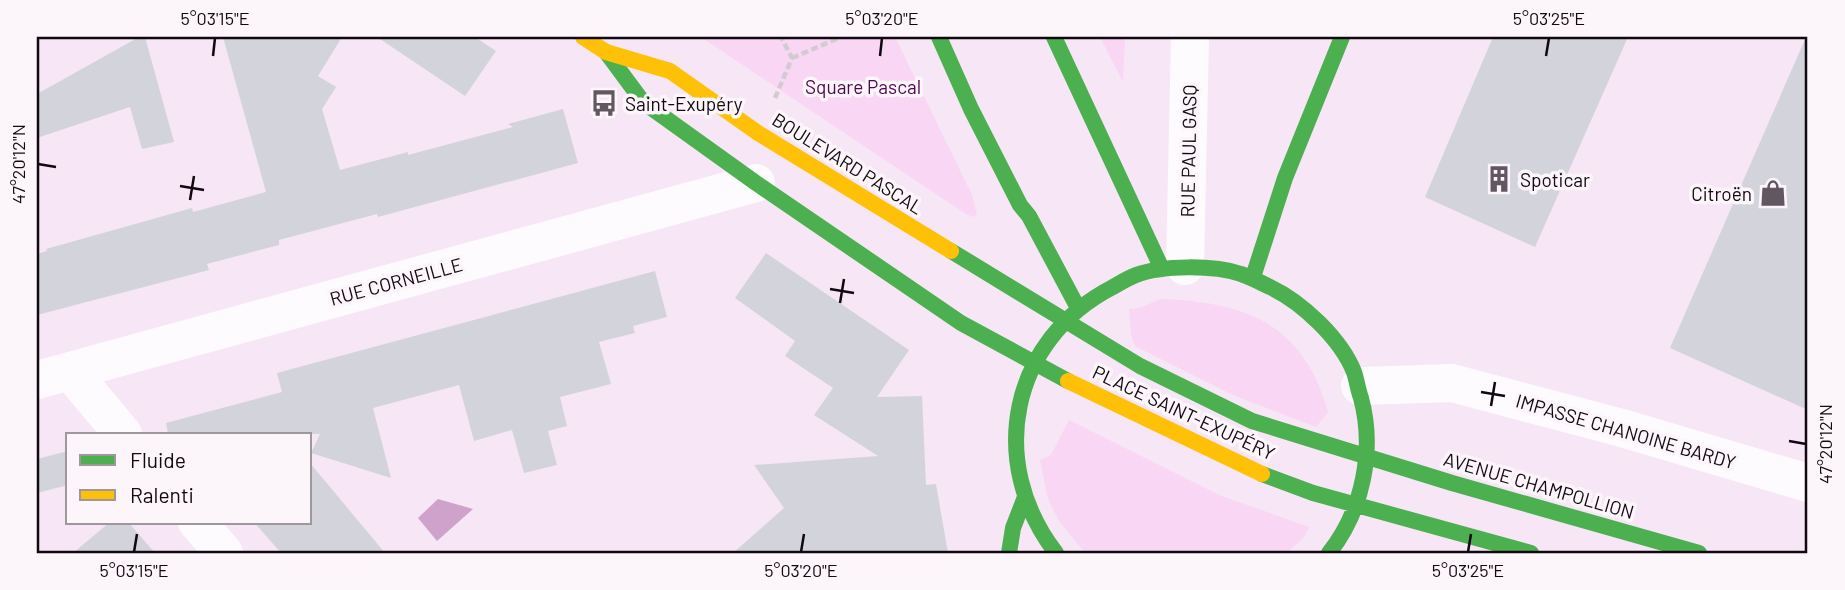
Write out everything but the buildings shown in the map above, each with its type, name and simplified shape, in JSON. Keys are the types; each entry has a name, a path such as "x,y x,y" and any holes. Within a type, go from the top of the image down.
{"main road":[{"name":"BOULEVARD PASCAL","path":"583,37 606,52 670,71 758,134 1064,321"},
{"path":"939,37 984,133 1078,308"},
{"path":"1054,37 1174,267"},
{"path":"1253,277 1285,178 1342,37"},
{"name":"BOULEVARD PASCAL","path":"606,52 643,102 961,323 1034,364"},
{"path":"1056,553 1034,522 1018,471 1016,429 1022,395 1034,364 1048,340 1064,321 1095,295 1125,278 1174,267 1218,268 1253,277 1288,294 1312,313 1337,341 1360,386 1367,415 1368,457 1358,505 1340,540 1329,553"},
{"name":"PLACE SAINT-EXUPÉRY","path":"1064,321 1140,366 1252,421 1368,457"},
{"name":"PLACE SAINT-EXUPÉRY","path":"1034,364 1246,468 1358,505"},
{"name":"AVENUE CHAMPOLLION","path":"1368,457 1699,553"},
{"path":"1009,553 1013,528 1024,497"},
{"path":"1358,505 1531,553"}],"street":[{"name":"RUE PAUL GASQ","path":"1174,267 1190,37"},
{"name":"RUE CORNEILLE","path":"53,376 756,183"},
{"path":"53,376 122,433"},
{"name":"IMPASSE CHANOINE BARDY","path":"1360,386 1452,383 1622,428 1808,483"},
{"path":"199,524 224,553"}],"path":[{"path":"781,37 792,58"},
{"path":"758,134 792,58 841,37"}],"green space":[{"name":"Square Pascal","path":"701,37 895,37 972,195 977,214 974,217 966,214"},
{"path":"1100,37 1125,37 1123,82"},
{"path":"1160,299 1219,305 1267,323 1287,338 1303,357 1317,382 1328,412 1316,427 1233,395 1135,346 1131,335 1129,309 1140,308"},
{"path":"1069,420 1219,495 1309,527 1304,537 1287,553 1085,553 1059,521 1048,499 1040,460 1051,455"}],"shaded area":[{"path":"438,499 473,509 437,541 418,518"}],"traffic: fast":[{"path":"939,37 971,109 1020,205 1029,216 1078,308"},
{"path":"1054,37 1162,269"},
{"path":"1253,277 1285,178 1342,37"},
{"path":"606,52 643,102 756,183 961,323 1068,381"},
{"path":"951,251 1140,366 1252,421 1452,483 1699,553"},
{"path":"1056,553 1034,518 1021,480 1016,443 1020,406 1031,370 1051,338 1078,310 1113,287 1147,272 1188,267 1241,274 1282,294 1319,323 1348,359 1355,375 1365,418 1366,459 1358,499 1341,536 1329,553"},
{"path":"1262,474 1313,493 1531,553"},
{"path":"1009,553 1013,528 1025,497"}],"traffic: slow":[{"path":"583,37 606,52 670,71 758,133 951,251"},
{"path":"1068,381 1262,474"}],"place":[{"name":"Saint-Exupéry","path":"604,103"},
{"name":"Spoticar","path":"1499,179"},
{"name":"Citroën","path":"1773,193"}]}
